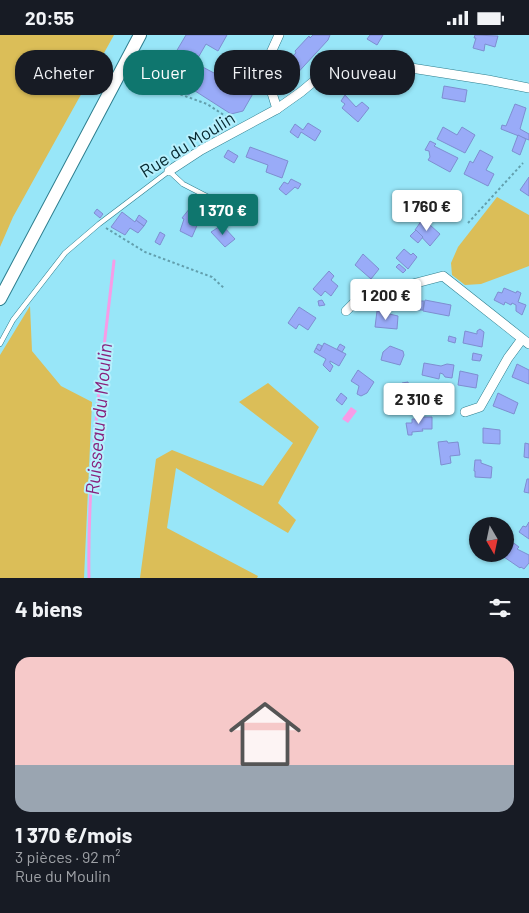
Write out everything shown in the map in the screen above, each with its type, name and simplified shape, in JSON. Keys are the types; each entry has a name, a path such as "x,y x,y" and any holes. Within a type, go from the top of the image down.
{"main road":[{"path":"0,299 140,35"}],"street":[{"path":"277,109 268,80 268,59 279,35"},
{"name":"Rue du Moulin","path":"169,171 201,150 277,109 302,92 324,72 360,60 488,80 529,89"},
{"path":"346,311 359,297 443,276 525,341 508,358 480,407 465,412"}],"lane":[{"path":"169,171 183,184 247,217"},
{"name":"Rue du Moulin","path":"0,344 13,320 65,253 99,224 169,171"}],"path":[{"path":"182,95 207,104 244,127"},
{"path":"468,223 523,163"},
{"path":"99,224 145,252 212,277 225,289"}],"shaded area":[{"path":"0,35 114,35 106,50 15,50 15,95 81,95 13,217 0,247"},
{"path":"497,197 529,215 529,266 481,284 465,285 452,275 451,263 458,247"},
{"path":"30,306 32,351 61,386 92,402 84,578 0,578 0,355"},
{"path":"268,383 319,427 278,503 296,520 288,533 176,468 167,528 258,576 257,578 140,578 156,459 172,450 263,486 293,443 239,402"},
{"path":"351,407 357,411 348,423 342,419"}],"building":[{"path":"186,35 227,35 219,50 206,44 203,50 177,50"},
{"path":"313,35 330,35 319,50 310,50 310,60 300,70 300,50 296,50 309,36 310,38"},
{"path":"370,35 383,35 377,45 367,39"},
{"path":"475,35 498,36 495,47 485,44 484,51 473,48"},
{"path":"204,68 214,73 214,95 252,95 243,111 231,114 201,95 204,95"},
{"path":"444,86 467,90 465,102 442,98"},
{"path":"345,95 356,107 362,102 369,108 358,122 342,108 345,104 341,101"},
{"path":"515,104 526,108 520,129 529,134 529,140 501,129 502,125 506,126"},
{"path":"308,123 321,131 315,141 301,132 298,138 290,132 295,124 303,130"},
{"path":"443,127 457,135 462,127 475,135 465,153 437,139"},
{"path":"518,135 526,139 520,155 512,151"},
{"path":"430,141 436,144 434,146 458,158 450,172 428,160 430,157 429,151 425,150"},
{"path":"250,147 288,161 282,178 266,172 268,165 246,157"},
{"path":"228,150 238,156 234,163 224,157"},
{"path":"480,150 493,157 486,170 494,174 488,186 464,174 470,161 473,163"},
{"path":"529,177 529,196 520,190"},
{"path":"291,179 301,184 298,189 295,187 286,195 279,189 284,182 288,184"},
{"path":"190,208 202,214 192,237 180,231 184,219 182,218"},
{"path":"97,209 103,214 100,218 94,213"},
{"path":"122,212 144,226 138,233 130,228 125,235 111,227"},
{"path":"139,215 147,221 144,226 136,220"},
{"path":"424,217 432,223 430,225 440,234 430,246 415,230"},
{"path":"222,225 235,239 225,247 211,232"},
{"path":"416,230 423,237 418,243 410,236"},
{"path":"160,232 165,235 160,245 155,242"},
{"path":"404,249 417,257 408,269 396,258"},
{"path":"363,254 379,269 371,279 355,265"},
{"path":"399,264 406,270 403,273 396,267"},
{"path":"329,271 334,276 331,280 338,286 331,296 325,291 321,296 313,289"},
{"path":"504,288 521,293 518,302 526,305 522,315 516,311 516,305 505,302 504,305 494,300 498,292 502,293"},
{"path":"322,300 325,305 319,306 318,301"},
{"path":"425,300 451,305 449,316 423,311"},
{"path":"420,301 424,301 423,310 418,310"},
{"path":"299,307 316,318 308,330 299,324 296,329 288,323"},
{"path":"377,311 398,316 397,329 375,327"},
{"path":"480,329 484,332 482,347 463,343 465,331 477,334 477,331"},
{"path":"449,336 456,338 455,343 448,341"},
{"path":"324,343 346,354 339,366 330,361 333,366 330,372 323,365 326,359 314,352 316,348 320,351"},
{"path":"318,344 322,346 320,351 316,348"},
{"path":"340,344 345,347 342,352 337,349"},
{"path":"390,346 403,351 404,355 400,365 381,360 383,352"},
{"path":"473,353 482,355 480,361 472,360"},
{"path":"424,363 441,366 447,364 454,365 452,378 445,377 440,373 439,379 422,375"},
{"path":"517,364 529,370 529,384 512,377"},
{"path":"358,370 374,382 367,393 361,396 357,394 359,386 351,381"},
{"path":"460,371 478,375 476,388 458,385"},
{"path":"408,382 409,386 412,386 413,391 415,391 418,403 408,404 407,402 402,403 403,405 398,405 395,389 403,387 402,383"},
{"path":"392,392 395,395 392,398 389,395"},
{"path":"341,393 347,398 342,405 336,400"},
{"path":"498,393 518,403 514,414 493,406"},
{"path":"421,417 432,417 432,429 422,429 423,431 412,432 412,435 408,435 406,423 412,423 412,419 422,419"},
{"path":"483,428 500,430 500,444 483,443"},
{"path":"447,441 448,443 458,442 460,455 450,456 451,463 441,465 438,442"},
{"path":"525,443 529,444 529,458 524,457"},
{"path":"475,460 481,460 481,463 492,467 491,478 475,477"},
{"path":"527,479 529,479 529,493 524,492"},
{"path":"529,522 529,539 519,532"},
{"path":"514,543 519,547 517,549 529,555 529,563 524,569 513,563"}],"waterway":[{"name":"Ruisseau du Moulin","path":"89,578 90,499 93,459 114,261"}]}
